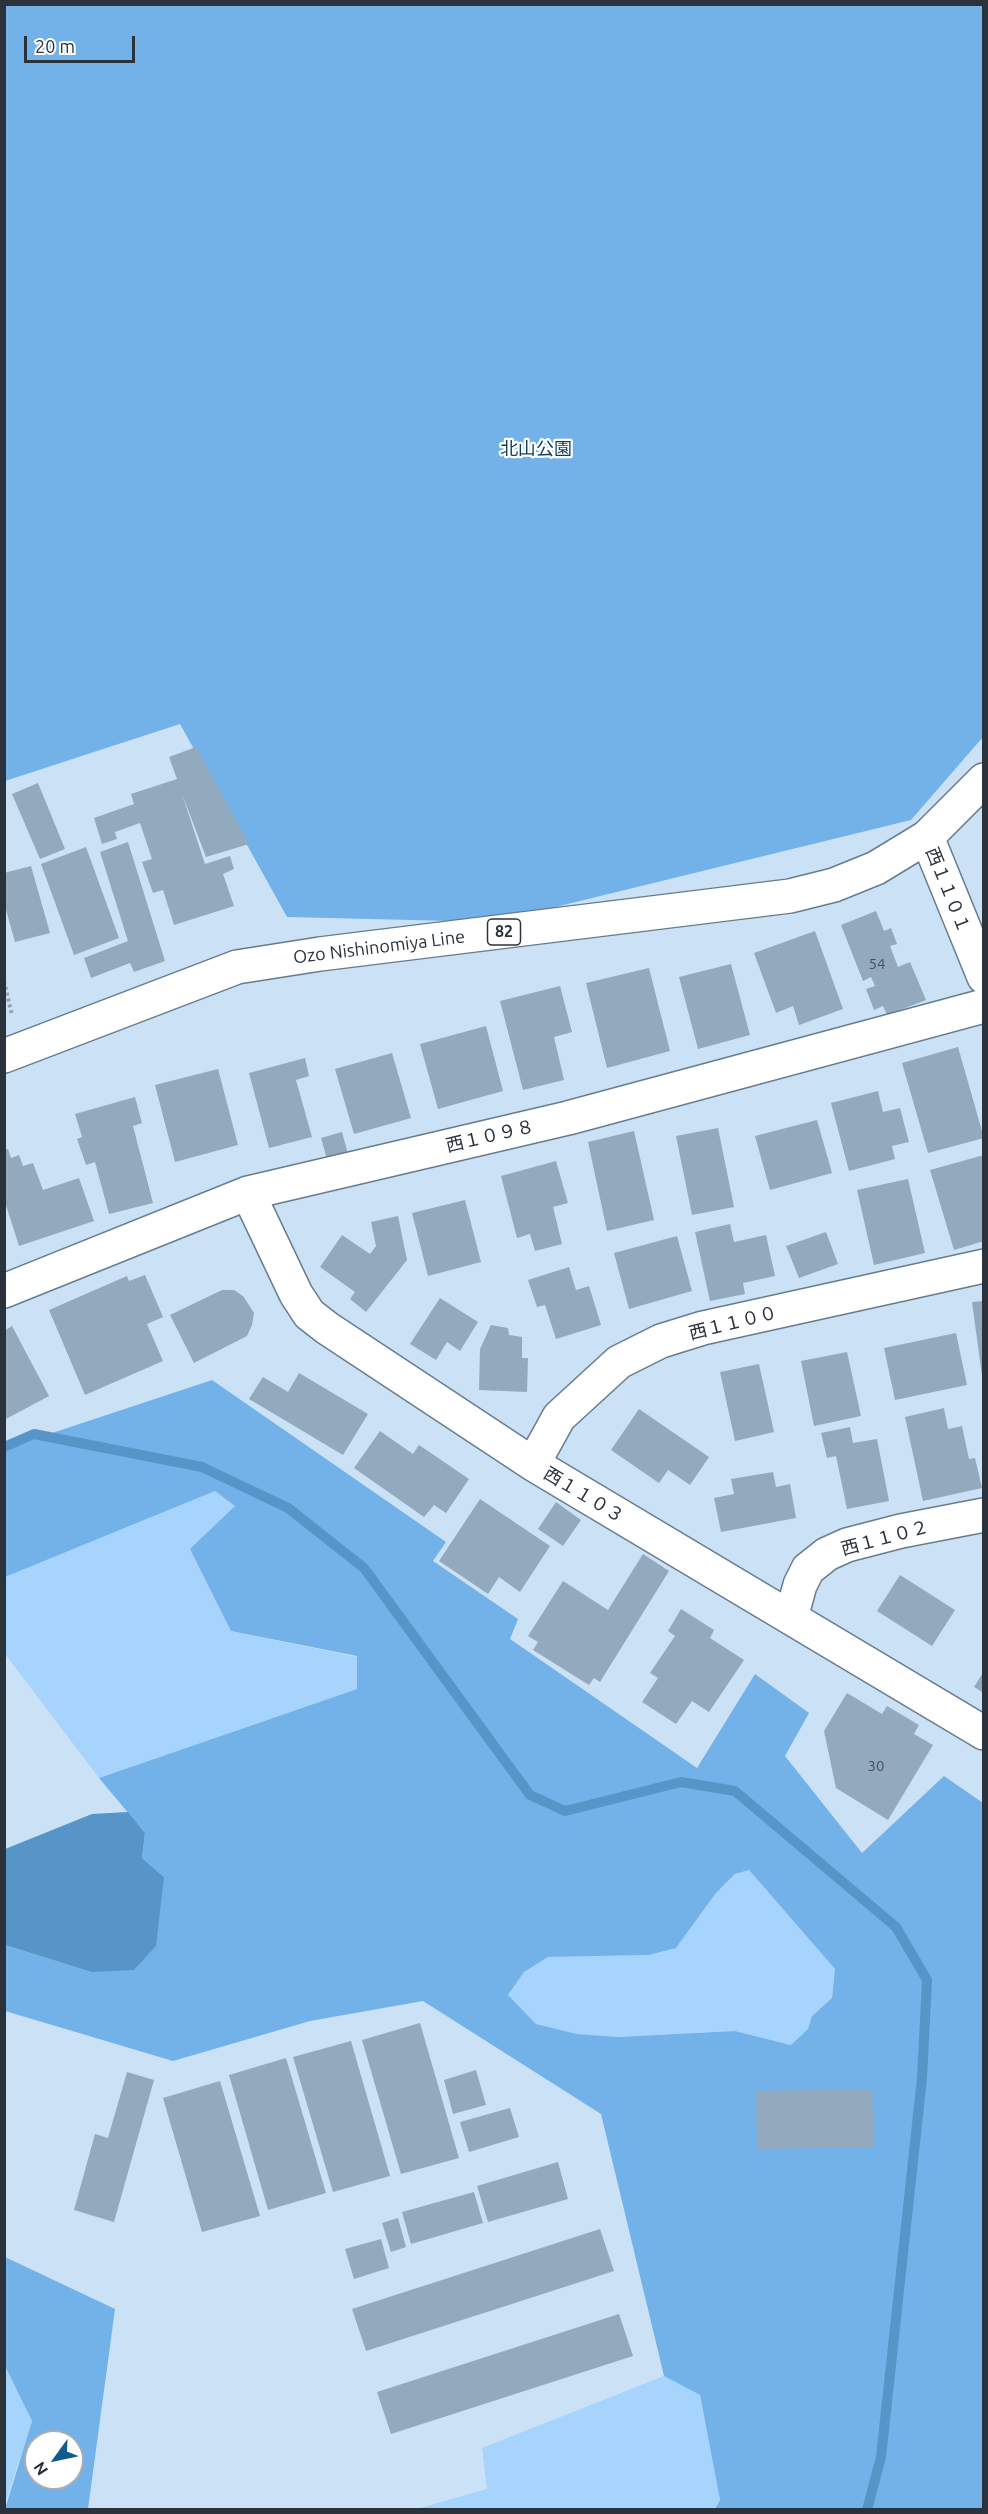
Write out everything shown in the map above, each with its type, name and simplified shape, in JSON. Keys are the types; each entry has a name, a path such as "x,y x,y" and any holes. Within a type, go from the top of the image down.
{"street":[{"name":"Ozo Nishinomiya Line","path":"4,1056 237,967 320,954 790,896 834,885 897,857 927,837 984,780"},
{"name":"西１１０１","path":"927,837 984,977"},
{"name":"西１０９８","path":"4,1291 248,1193 568,1118 984,1006"},
{"name":"西１１０３","path":"248,1193 296,1294 309,1314 533,1464 984,1733"},
{"name":"西１１００","path":"533,1464 559,1417 619,1362 661,1341 704,1328 984,1266"},
{"name":"西１１０２","path":"791,1618 800,1585 808,1569 827,1554 847,1545 984,1515"}],"shaded area":[{"path":"215,1491 235,1505 231,1631 357,1657 357,1689 99,1778 5,1654 5,1577"},
{"path":"128,1812 145,1833 142,1858 164,1877 156,1946 134,1970 91,1972 5,1945 5,1849 92,1814"},
{"path":"749,1870 835,1969 832,1998 812,2016 809,2029 792,2045 735,2031 618,2037 577,2034 536,2024 508,1995 524,1972 548,1957 649,1955 676,1948 716,1893 735,1874"},
{"path":"5,2366 32,2421 29,2430 24,2430 24,2446 5,2504"},
{"path":"664,2376 700,2395 720,2500 715,2509 413,2510 487,2489 482,2448"}],"green space":[{"name":"北山公園","path":"4,5 983,5 983,737 911,820 494,922 287,917 180,724 5,781"},
{"path":"212,1380 446,1542 433,1561 518,1619 510,1639 697,1768 755,1674 809,1713 785,1756 862,1853 944,1776 983,1803 983,2509 715,2509 720,2500 700,2395 664,2376 601,2114 423,2001 310,2021 173,2061 5,2011 5,1945 91,1972 164,1877 142,1858 145,1833 99,1778 357,1689 357,1656 231,1631 190,1549 235,1506 215,1491 5,1577 4,1449","holes":["749,1870 835,1969 832,1998 812,2016 808,2029 791,2045 735,2031 618,2037 577,2034 536,2024 508,1995 524,1972 548,1957 649,1955 676,1948 716,1893 735,1874"]},
{"path":"5,2257 115,2309 88,2509 5,2509 24,2447 24,2490 84,2490 84,2430 29,2430 32,2421 5,2366"}],"building":[{"path":"196,747 249,844 206,857 182,794 205,864 230,856 234,869 223,874 234,906 174,925 163,890 153,893 142,862 152,859 140,823 115,832 117,839 102,844 94,818 134,804 131,794 177,779 169,757"},
{"path":"38,783 65,849 40,859 12,794"},
{"path":"128,842 165,961 134,972 130,963 91,978 84,958 128,941 100,852"},
{"path":"86,847 119,938 74,955 41,864"},
{"path":"31,866 50,933 15,942 4,903 4,873"},
{"path":"876,911 884,931 891,928 897,944 890,946 898,967 910,962 926,1000 887,1015 883,1006 874,1010 866,989 875,986 871,977 863,981 841,925"},
{"path":"815,931 843,1009 799,1025 793,1006 776,1013 754,953"},
{"path":"731,964 750,1035 698,1049 679,977"},
{"path":"649,968 670,1051 607,1068 586,983"},
{"path":"560,986 572,1032 554,1037 564,1080 523,1090 500,1001"},
{"path":"486,1026 503,1091 438,1109 420,1044"},
{"path":"958,1047 984,1138 928,1153 902,1063"},
{"path":"392,1053 411,1118 354,1134 335,1069"},
{"path":"305,1058 309,1076 296,1080 312,1137 269,1148 249,1073"},
{"path":"218,1069 238,1145 175,1162 155,1085"},
{"path":"878,1091 883,1112 900,1108 909,1142 892,1146 895,1159 849,1171 831,1103"},
{"path":"135,1097 142,1123 133,1126 153,1203 109,1214 95,1162 86,1165 77,1139 82,1137 75,1114"},
{"path":"817,1120 832,1173 770,1190 755,1136"},
{"path":"718,1128 734,1207 692,1215 676,1136"},
{"path":"634,1131 654,1220 607,1231 588,1142"},
{"path":"342,1132 348,1154 327,1159 321,1138"},
{"path":"8,1149 11,1158 19,1155 23,1166 33,1163 43,1190 79,1178 94,1221 19,1246 4,1199 4,1150"},
{"path":"984,1155 984,1241 954,1250 930,1170"},
{"path":"556,1161 568,1203 553,1207 562,1244 535,1251 530,1234 517,1238 501,1176"},
{"path":"908,1179 925,1253 874,1265 857,1190"},
{"path":"465,1200 481,1262 428,1276 412,1213"},
{"path":"398,1216 407,1260 366,1312 350,1299 355,1292 320,1267 342,1235 370,1254 376,1246 371,1222"},
{"path":"730,1224 734,1242 766,1235 775,1276 743,1283 745,1294 710,1301 695,1232"},
{"path":"826,1232 838,1264 799,1278 786,1246"},
{"path":"677,1236 692,1291 629,1309 614,1253"},
{"path":"569,1267 576,1290 589,1286 601,1325 556,1339 545,1305 537,1307 528,1280"},
{"path":"145,1275 163,1317 147,1324 163,1361 85,1395 49,1310 127,1276 129,1281"},
{"path":"222,1290 234,1290 243,1296 254,1313 252,1325 247,1336 194,1363 170,1315"},
{"path":"440,1298 478,1322 460,1351 447,1342 436,1360 410,1344"},
{"path":"984,1301 984,1376 982,1376 972,1302"},
{"path":"491,1325 508,1328 509,1335 522,1337 522,1358 528,1358 527,1392 479,1390 480,1349"},
{"path":"12,1326 49,1396 4,1420 4,1331"},
{"path":"956,1333 967,1385 895,1400 884,1348"},
{"path":"847,1352 861,1416 814,1426 801,1361"},
{"path":"759,1364 774,1432 735,1441 720,1372"},
{"path":"299,1373 368,1414 343,1455 249,1399 263,1377 288,1392"},
{"path":"944,1408 948,1429 962,1426 969,1459 975,1458 982,1488 923,1501 905,1417"},
{"path":"639,1409 709,1457 690,1485 668,1470 659,1483 611,1450"},
{"path":"850,1427 853,1443 877,1439 889,1501 847,1509 836,1456 827,1458 821,1433"},
{"path":"380,1431 413,1454 419,1445 469,1479 446,1513 434,1505 424,1517 354,1468"},
{"path":"773,1472 776,1487 790,1484 796,1518 721,1532 714,1498 734,1494 731,1479"},
{"path":"480,1499 550,1546 520,1592 499,1577 488,1594 439,1561"},
{"path":"556,1502 581,1520 563,1546 538,1529"},
{"path":"643,1554 669,1571 600,1682 594,1678 589,1685 533,1650 538,1642 528,1636 563,1581 608,1610"},
{"path":"900,1575 955,1610 932,1646 877,1611"},
{"path":"681,1609 714,1630 710,1638 744,1660 709,1712 692,1701 676,1724 642,1702 658,1678 650,1673 675,1636 668,1631"},
{"path":"984,1671 984,1693 974,1687"},
{"path":"847,1693 882,1714 887,1706 919,1725 914,1734 933,1745 888,1820 836,1788 824,1731"},
{"path":"420,2023 459,2158 401,2174 362,2040"},
{"path":"351,2041 390,2176 333,2192 293,2057"},
{"path":"286,2058 326,2193 268,2210 229,2075"},
{"path":"476,2070 486,2105 453,2114 444,2080"},
{"path":"127,2072 154,2080 114,2222 74,2210 95,2134 108,2138"},
{"path":"220,2081 260,2216 202,2232 163,2098"},
{"path":"872,2089 874,2147 757,2149 756,2091"},
{"path":"510,2108 519,2137 469,2152 460,2122"},
{"path":"558,2162 568,2199 488,2222 477,2186"},
{"path":"474,2192 483,2223 411,2244 402,2212"},
{"path":"398,2218 406,2247 391,2252 382,2223"},
{"path":"600,2229 614,2271 366,2351 352,2309"},
{"path":"381,2239 389,2268 354,2279 345,2249"},
{"path":"619,2314 633,2356 391,2434 377,2392"}],"waterway":[{"path":"4,1447 34,1434 202,1467 288,1508 364,1568 530,1795 565,1811 681,1782 735,1791 896,1927 927,1980 922,2078 881,2457 867,2510"}]}
